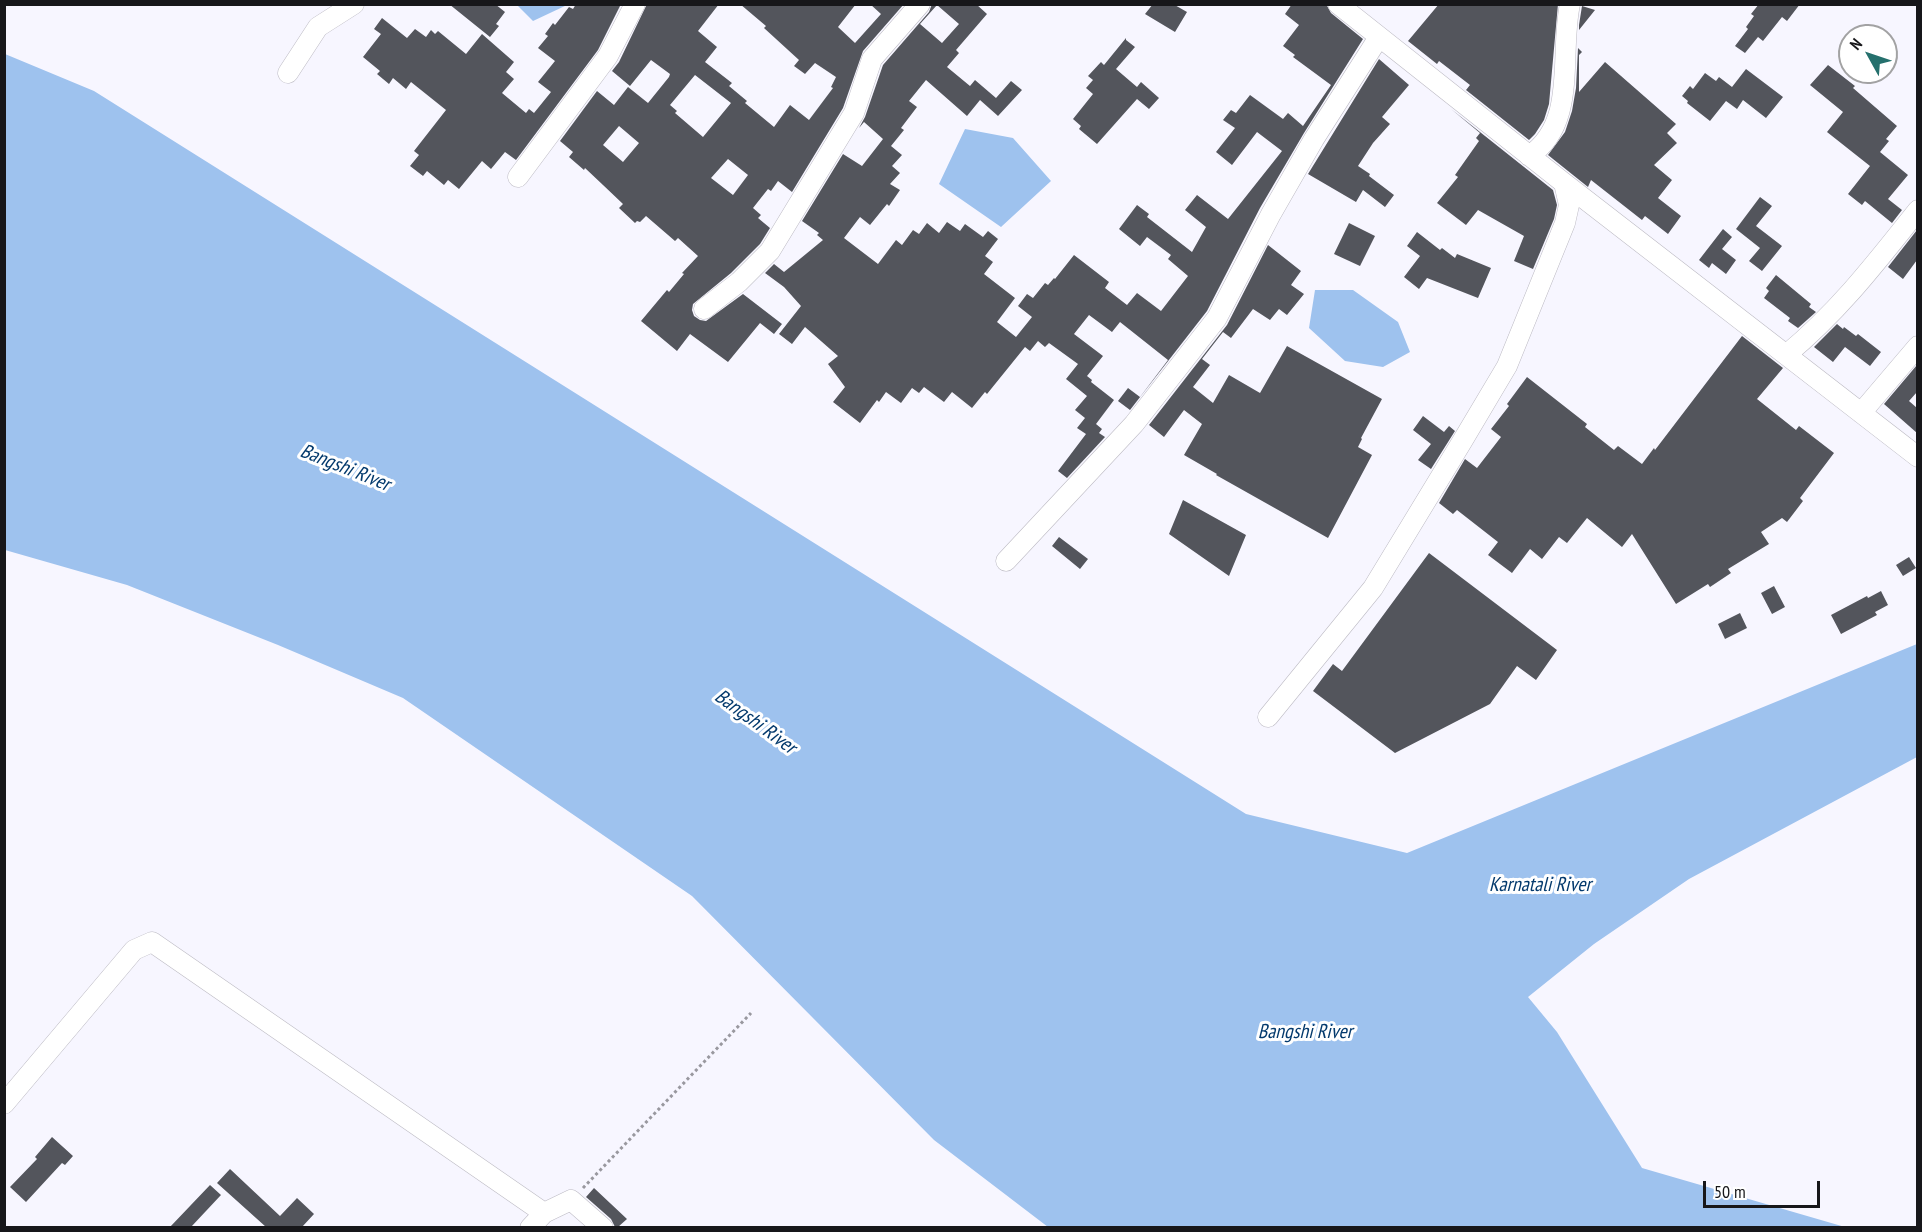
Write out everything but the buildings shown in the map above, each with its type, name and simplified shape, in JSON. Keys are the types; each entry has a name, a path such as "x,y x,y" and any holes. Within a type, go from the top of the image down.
{"street":[{"path":"288,73 318,27 354,4"},
{"path":"518,177 608,56 635,4"},
{"path":"704,309 739,282 770,251 855,113 872,59 920,4"},
{"path":"1338,4 1529,156 1917,457"},
{"path":"1529,156 1540,149 1558,121 1565,71 1570,4"},
{"path":"1006,561 1134,424 1217,318 1271,214 1314,139 1379,37"},
{"path":"1268,717 1373,588 1507,366 1564,223 1569,205 1564,183"},
{"path":"1786,355 1819,327 1866,277 1917,210"},
{"path":"1860,413 1917,346"},
{"path":"4,1104 134,950 152,942 544,1213"},
{"path":"530,1227 544,1213 571,1200 603,1227"}],"path":[{"path":"571,1200 751,1013"}],"water":[{"path":"517,5 567,5 533,21"},
{"path":"5,54 94,91 1246,814 1407,853 1917,644 1917,757 1689,879 1594,944 1528,997 1557,1032 1642,1168 1845,1227 1048,1227 934,1140 692,896 403,698 127,585 5,550"},
{"path":"965,129 1013,138 1051,181 1001,227 939,184"},
{"path":"1315,290 1353,290 1398,322 1410,352 1383,367 1345,361 1309,328"}],"water label":[{"name":"Bangshi River","path":"345,468"},
{"name":"Bangshi River","path":"755,722"},
{"name":"Karnatali River","path":"1540,885"},
{"name":"Bangshi River","path":"1305,1032"}]}
